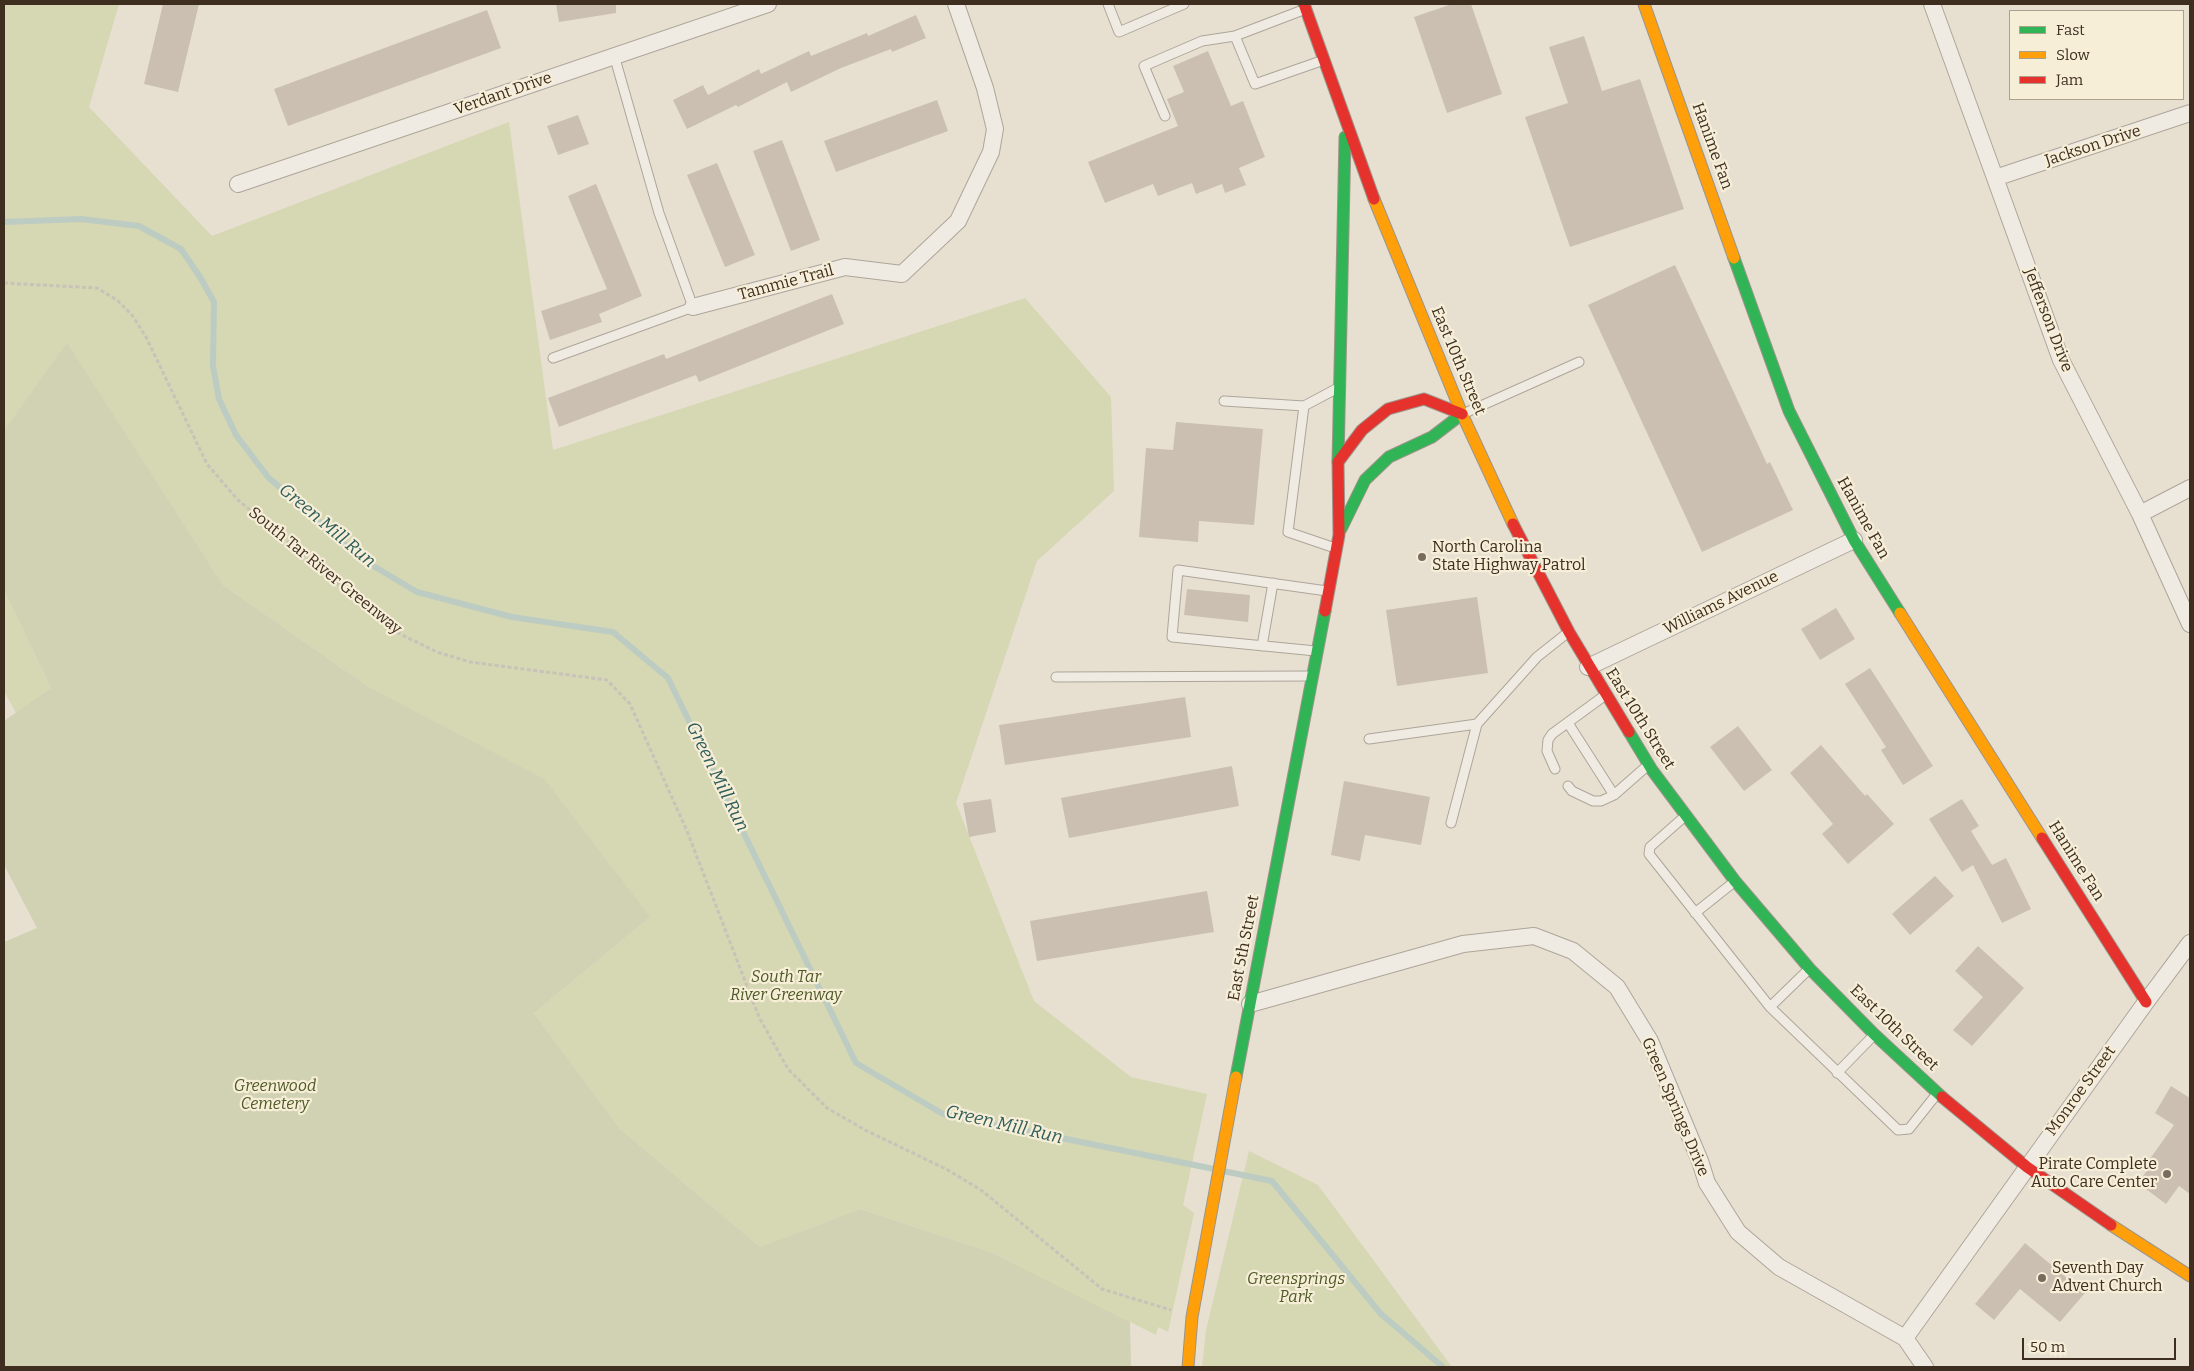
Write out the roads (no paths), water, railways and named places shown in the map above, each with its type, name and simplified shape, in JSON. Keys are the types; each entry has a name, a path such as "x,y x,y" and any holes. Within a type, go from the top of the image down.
{"main road":[{"name":"Hanime Fan","path":"1644,4 1789,411 1854,540 2146,1002"},
{"name":"East 10th Street","path":"1305,7 1374,198 1462,414 1518,535 1569,632 1588,667 1649,764 1735,881 1810,968 1874,1034 1938,1093 2027,1166 2147,1250 2190,1276"},
{"name":"East 5th Street","path":"1188,1367 1192,1317 1214,1194 1338,535 1338,388 1346,121"},
{"path":"1338,462 1362,430 1388,409 1424,399 1462,414"},
{"name":"East 5th Street","path":"1338,535 1365,480 1389,457 1432,437 1462,414"}],"street":[{"name":"Verdant Drive","path":"238,184 614,56 746,7 768,4"},
{"name":"Tammie Trail","path":"693,307 845,267 902,274 958,221 991,152 995,129 985,88 956,4"},
{"name":"Jefferson Drive","path":"1932,4 2061,360 2140,514 2190,624"},
{"name":"Jackson Drive","path":"1995,178 2190,113"},
{"path":"2140,514 2190,488"},
{"name":"Williams Avenue","path":"1588,667 1854,540"},
{"name":"Green Springs Drive","path":"1250,1004 1463,944 1534,936 1573,951 1617,987 1650,1041 1700,1161 1707,1183 1738,1232 1779,1267 1905,1338 1925,1367"},
{"name":"Monroe Street","path":"1905,1338 2027,1166 2190,943"}],"lane":[{"path":"1108,4 1119,32 1184,4"},
{"path":"1165,116 1144,66 1202,41 1235,36 1305,7"},
{"path":"1235,36 1255,84 1324,60"},
{"path":"554,358 693,307 659,213 614,56"},
{"path":"1462,414 1579,362"},
{"path":"1224,401 1304,406 1338,388"},
{"path":"1304,406 1288,532 1336,549"},
{"path":"1316,651 1172,637 1178,570 1328,592"},
{"path":"1262,646 1273,584"},
{"path":"1450,823 1477,724 1537,657 1569,632"},
{"path":"1056,677 1311,676"},
{"path":"1555,769 1547,751 1548,740 1552,734 1605,695"},
{"path":"1568,723 1614,796"},
{"path":"1369,739 1477,724"},
{"path":"1568,786 1572,791 1593,801 1601,801 1614,796 1649,764"},
{"path":"1686,816 1650,847 1648,854 1770,1007 1898,1130 1909,1130 1938,1093"},
{"path":"1695,913 1735,881"},
{"path":"1770,1007 1810,968"},
{"path":"1837,1073 1874,1034"}],"waterway":[{"name":"Green Mill Run","path":"4,222 81,219 139,226 181,249 214,302 213,366 219,399 236,435 268,477 360,558 417,592 512,617 613,632 668,678 856,1063 943,1114 1214,1169"},
{"name":"Green Mill Run","path":"1223,1171 1272,1181 1381,1314 1443,1367"}],"place":[{"name":"North Carolina State Highway Patrol","path":"1422,557"},
{"name":"Pirate Complete Auto Care Center","path":"2167,1174"},
{"name":"Seventh Day Advent Church","path":"2042,1278"}],"park label":[{"name":"South Tar River Greenway","path":"786,987"},
{"name":"Greenwood Cemetery","path":"275,1096"},
{"name":"Greensprings Park","path":"1296,1289"}]}
